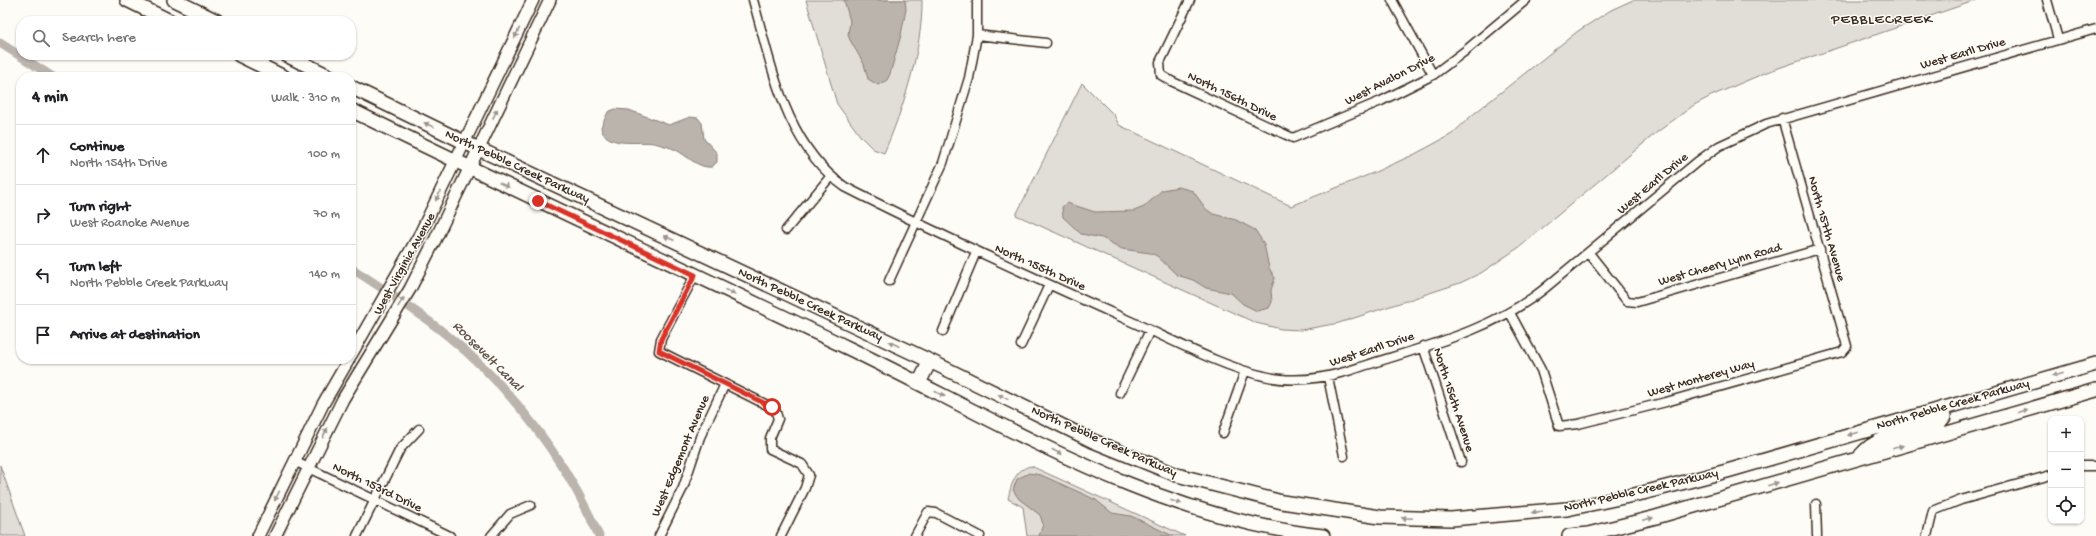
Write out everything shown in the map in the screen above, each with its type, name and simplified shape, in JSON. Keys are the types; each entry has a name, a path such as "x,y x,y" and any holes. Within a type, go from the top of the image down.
{"main road":[{"path":"127,0 160,16"},
{"path":"174,0 207,16"},
{"name":"West Virginia Avenue","path":"356,346 420,234 533,0"},
{"name":"West Virginia Avenue","path":"276,536 343,399 410,289 470,168 550,0"},
{"path":"249,60 274,72"},
{"path":"296,60 321,72"},
{"name":"North Pebble Creek Parkway","path":"356,89 478,149 930,361 1093,441 1177,475 1282,502 1380,517 1451,519 1567,509 1643,493 1719,473 2096,364"},
{"name":"North Pebble Creek Parkway","path":"356,112 454,161 919,383 1077,463 1163,498 1208,513 1301,534 1323,536"},
{"path":"695,275 704,255"},
{"path":"919,383 930,361"},
{"path":"258,536 323,404 346,364"},
{"name":"North Pebble Creek Parkway","path":"1569,536 1588,534 1656,517 2096,390"},
{"path":"1859,458 1867,449 1884,439 1940,422 1944,417 1942,408"}],"street":[{"name":"North 155th Drive","path":"753,0 789,118 808,150 830,177 845,187 976,252 1245,371"},
{"path":"889,281 917,223 943,163 969,78 977,35 977,0"},
{"name":"North 156th Drive","path":"1190,0 1160,62 1161,75 1199,95 1293,138"},
{"path":"1392,0 1433,75"},
{"name":"West Avalon Drive","path":"1293,138 1381,101 1433,75 1465,51 1526,0"},
{"path":"2047,0 2058,39"},
{"name":"West Earll Drive","path":"1245,371 1265,377 1288,379 1328,377 1469,331 1510,313 1526,303 1589,253 1697,162 1742,134 1782,118 2096,29"},
{"path":"977,35 1046,43"},
{"name":"North 157th Avenue","path":"1782,118 1847,346"},
{"path":"786,230 830,177"},
{"name":"West Cheery Lynn Road","path":"1589,253 1627,301 1637,302 1820,249"},
{"path":"943,331 976,252"},
{"path":"695,275 661,339 659,351 772,407 777,413 776,425 770,438 770,449 802,464 806,469 808,480 781,536"},
{"path":"1021,345 1049,285"},
{"name":"West Monterey Way","path":"1510,313 1541,370 1559,426 1578,424 1666,402 1842,352 1847,346"},
{"path":"1120,393 1150,330"},
{"name":"North 156th Avenue","path":"1423,346 1461,462"},
{"path":"1223,433 1245,371"},
{"path":"1328,377 1344,456"},
{"name":"West Edgemont Avenue","path":"659,536 683,488 700,437 725,384"},
{"path":"357,536 400,449 419,429"},
{"name":"North 153rd Drive","path":"294,461 450,536"},
{"path":"2084,466 2096,466"},
{"path":"1927,536 1933,511 1961,500 2048,476"},
{"path":"1816,504 1817,536"},
{"path":"491,536 510,514 531,505"},
{"path":"915,536 928,512 936,513 980,536"}],"shaded area":[{"path":"806,0 922,0 919,38 915,58 905,98 884,153 873,149 861,137 837,104"},
{"path":"844,0 905,0 906,9 901,35 890,74 887,80 878,85 868,79 864,64 848,35 850,21"},
{"path":"1633,0 1977,0 1767,72 1711,96 1694,105 1656,133 1521,246 1481,273 1460,283 1339,323 1301,330 1281,329 1256,323 1016,215 1082,83 1114,115 1119,125 1291,206 1373,173 1415,154 1452,134 1471,116 1578,31 1611,10"},
{"path":"615,109 629,110 669,125 690,117 698,118 702,123 704,139 717,153 717,162 712,167 702,166 676,150 658,144 621,142 607,137 602,132 601,127 608,112"},
{"path":"1178,187 1193,191 1206,209 1213,214 1236,220 1255,230 1264,244 1269,268 1275,278 1271,290 1272,302 1269,308 1257,311 1243,304 1231,293 1206,288 1193,280 1177,275 1157,256 1150,253 1122,249 1102,238 1081,234 1063,217 1062,207 1067,203 1095,212 1134,211 1144,207 1162,190"},
{"path":"0,465 1,468 25,536 0,536"},
{"path":"1031,466 1185,536 1027,536 1023,507 1008,499 1012,483 1017,474 1021,470"},
{"path":"1029,473 1041,475 1096,500 1112,513 1131,516 1173,536 1039,536 1043,524 1040,515 1019,499 1013,490 1017,479"}],"waterway":[{"name":"Roosevelt Canal","path":"0,43 16,53"},
{"name":"Roosevelt Canal","path":"26,60 45,72"},
{"name":"Roosevelt Canal","path":"356,271 400,300 448,336 472,356 494,378 515,402 554,453 586,508 599,536"}],"district":[{"name":"PEBBLECREEK","path":"1882,20"}],"route":[{"path":"538,201 695,275 661,339 659,351 772,407"}]}
